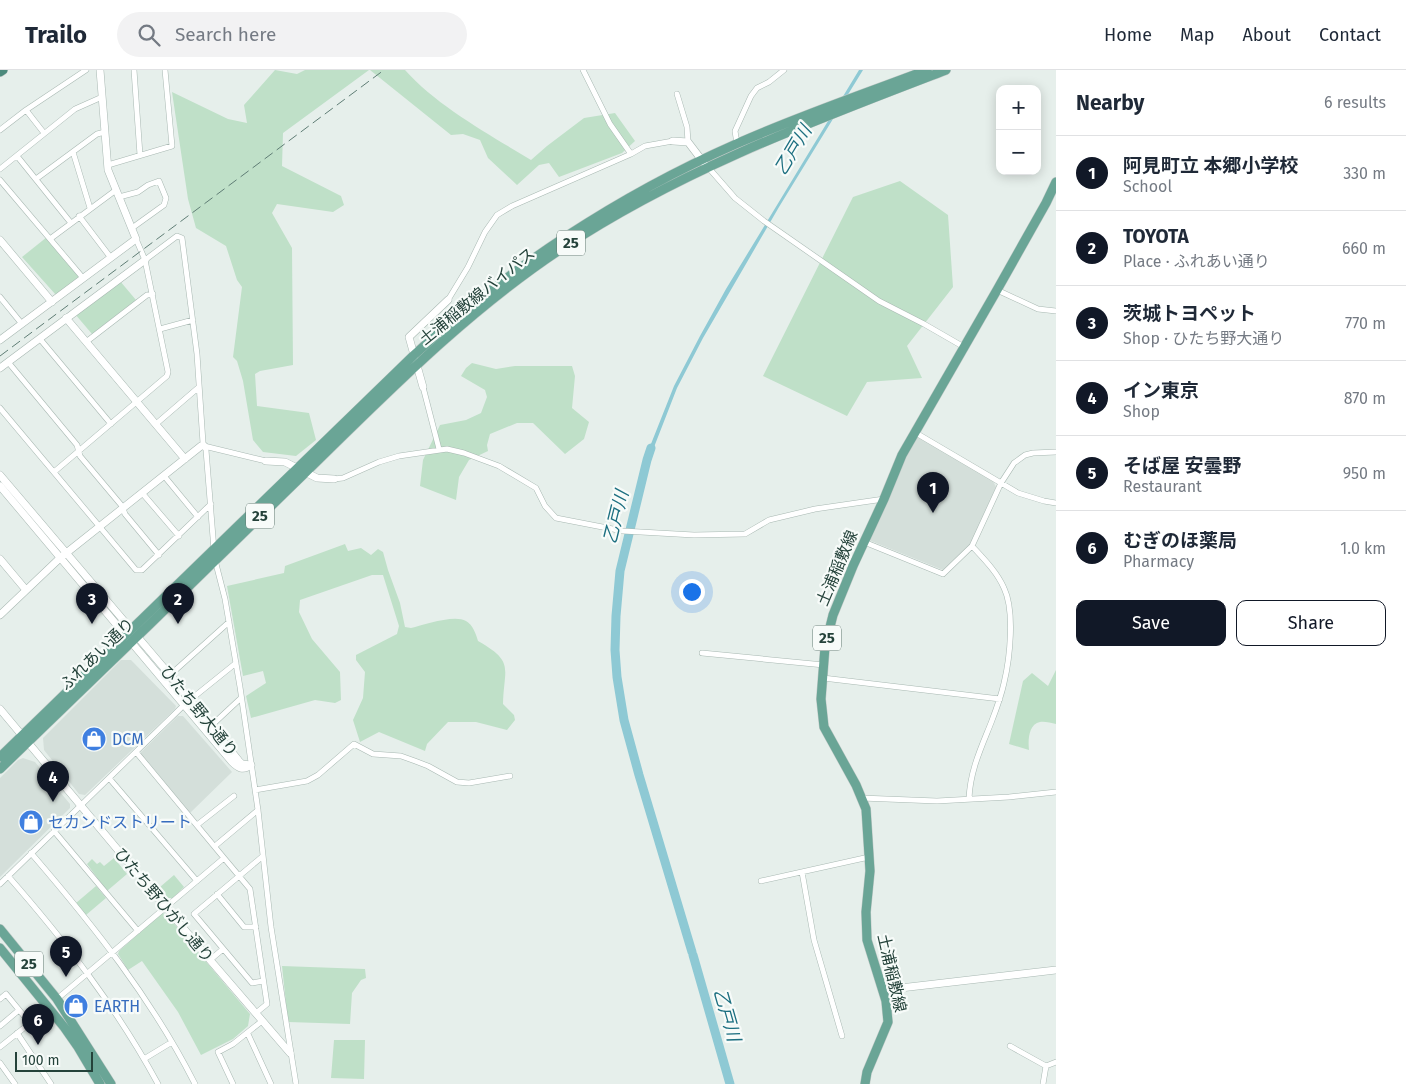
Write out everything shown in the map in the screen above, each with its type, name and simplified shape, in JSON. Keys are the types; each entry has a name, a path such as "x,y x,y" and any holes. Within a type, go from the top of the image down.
{"main road":[{"name":"土浦稲敷線バイパス","path":"214,550 297,467 416,360 510,285 560,250 736,144 928,70"},
{"name":"土浦稲敷線バイパス","path":"704,163 946,70"},
{"name":"土浦稲敷線","path":"865,1084 867,1072 888,1022 886,1001 867,940 866,912 870,857 866,809 856,785 824,727 821,699 825,648 833,615 902,455 997,290 1056,182"},
{"name":"土浦稲敷線バイパス","path":"214,560 306,472 416,360"},
{"name":"ふれあい通り","path":"131,636 214,550"},
{"name":"ふれあい通り","path":"0,769 25,739 131,636 214,560"},
{"name":"ふれあい通り","path":"0,757 25,739"},
{"name":"25","path":"0,929 57,999 111,1084"},
{"name":"25","path":"0,948 78,1047 100,1084"}],"street":[{"path":"0,130 26,110 86,70"},
{"path":"54,472 167,376 168,372 145,260 116,190 108,165 100,70"},
{"path":"134,70 140,155"},
{"path":"108,165 172,146 165,70"},
{"path":"583,70 610,124 631,154"},
{"path":"736,144 735,131 750,96 757,88 769,82 784,70"},
{"path":"677,94 687,127 688,142 735,198 764,221 878,301 964,347"},
{"path":"0,169 75,109 102,97"},
{"path":"26,110 44,133"},
{"path":"36,179 97,134 105,132"},
{"path":"439,449 424,388 409,341 410,335 448,300 468,268 485,232 496,215 645,146 673,141 688,142"},
{"path":"73,152 90,208"},
{"path":"17,156 71,223"},
{"path":"0,180 83,278"},
{"path":"119,197 138,192 148,185 160,181 166,198 164,205 132,228"},
{"path":"50,239 116,190"},
{"path":"79,216 110,258"},
{"path":"0,368 177,236 182,238 193,320 214,550"},
{"path":"0,340 136,239"},
{"path":"0,240 52,302"},
{"path":"997,290 1038,309 1056,310"},
{"path":"86,342 147,295 153,294"},
{"path":"0,297 22,324"},
{"path":"66,318 185,459"},
{"path":"160,329 193,320"},
{"path":"40,339 111,424"},
{"path":"8,362 77,445 80,456 122,506 125,514 159,555"},
{"path":"156,424 199,388"},
{"path":"0,408 136,570 142,570 211,504"},
{"path":"916,432 1000,484 1018,493 1056,503"},
{"path":"0,615 60,558 143,494 201,446 266,461 285,462 320,479 334,479 353,474 379,462 399,456 439,449 454,450 499,466 536,488 545,506 556,518 633,532 694,535 744,534 769,520 815,509 884,499"},
{"path":"864,542 943,574 972,546 1000,484 1014,463 1025,455 1056,452"},
{"name":"ひたち野大通り","path":"0,474 67,553 131,636 238,768 247,768 251,765"},
{"path":"165,476 198,517"},
{"name":"ひたち野大通り","path":"0,486 60,558 131,636 170,675 187,703 211,726 239,761 242,764 251,765"},
{"path":"143,494 179,536"},
{"path":"970,799 973,769 1000,699 1004,682 1008,655 1009,608 1006,590 999,577 972,546"},
{"path":"0,559 26,590"},
{"path":"214,560 225,599 236,663 258,810 272,934 296,1084"},
{"path":"170,675 228,622"},
{"path":"702,653 824,665"},
{"path":"0,884 187,703 236,663"},
{"path":"823,678 1000,699"},
{"path":"211,726 241,698"},
{"name":"ひたち野ひがし通り","path":"0,709 290,1053"},
{"path":"255,790 307,781 318,775 354,744 373,754 401,756 415,761 457,782 469,783 510,776"},
{"path":"136,752 250,888 267,1004 256,1013"},
{"path":"109,778 197,880"},
{"path":"861,798 937,801 1056,792"},
{"path":"198,826 234,796"},
{"path":"215,846 258,810"},
{"path":"54,831 138,930"},
{"path":"32,853 113,952 172,1042 195,1084"},
{"path":"263,856 194,914 252,983 263,981"},
{"path":"761,881 870,857"},
{"path":"57,999 224,858"},
{"path":"802,872 814,940 842,1036"},
{"path":"8,876 44,918 107,999 158,1084"},
{"path":"217,894 244,928 256,927"},
{"path":"210,960 223,949"},
{"path":"883,990 1056,970"},
{"path":"0,999 6,994 29,1022"},
{"path":"0,1047 29,1022 49,1008"},
{"path":"0,1026 19,1010"},
{"path":"233,1084 218,1052 248,1034 262,1021"},
{"path":"16,1033 51,1084"},
{"path":"248,1034 271,1084"},
{"path":"144,1059 172,1042"},
{"path":"1010,1046 1046,1066"},
{"path":"1046,1066 1056,1062"},
{"path":"0,1063 15,1084"},
{"path":"1043,1084 1046,1066"}],"shaded area":[{"path":"917,436 993,481 996,487 970,545 943,570 871,541 870,538 906,455"},
{"path":"121,660 131,660 176,706 85,795 79,794 44,750 43,738"},
{"path":"178,716 183,716 232,772 190,813 139,754"},
{"path":"23,758 35,762 70,804 70,808 0,877 0,778 18,760"}],"green space":[{"path":"275,70 297,74 305,70 369,70 283,133 282,166 341,196 344,205 333,212 277,204 272,213 292,248 293,365 260,371 255,374 257,406 309,413 316,440 296,456 263,452 253,440 243,381 237,361 233,357 242,287 237,280 226,246 196,228 188,199 172,92 228,119 247,123 244,105"},
{"path":"370,70 405,70 432,96 448,108 531,160 584,118 615,113 635,141 622,153 559,177 549,163 539,165 517,185 488,158 480,140 463,134 451,135"},
{"path":"900,181 948,215 953,287 907,346 922,378 867,382 847,416 763,376 853,197"},
{"path":"47,237 78,275 78,278 56,295 22,257"},
{"path":"120,281 136,300 92,334 75,314"},
{"path":"472,363 496,369 515,366 572,366 575,376 572,408 589,422 584,439 565,454 533,423 517,423 490,434 487,445 488,451 469,460 459,477 456,500 420,486 423,460 440,425 466,420 481,413 487,397 485,390 461,376"},
{"path":"345,544 348,551 361,548 371,555 378,549 383,552 400,603 405,627 411,628 447,619 461,619 471,625 478,641 498,655 505,666 503,704 514,715 515,720 507,730 476,722 448,722 427,744 425,751 379,732 360,742 353,720 363,698 365,672 356,660 356,655 397,634 399,626 383,575 372,575 300,600 299,612 312,639 340,672 341,700 335,703 315,700 251,718 246,696 266,683 263,671 243,676 227,586 284,573 285,566"},
{"path":"1056,670 1056,724 1048,722 1036,723 1031,730 1029,750 1009,744 1023,681 1032,673 1048,686"},
{"path":"114,858 127,874 107,891 87,864 92,859 97,864 100,862 104,866"},
{"path":"174,875 184,887 173,898 168,898 160,887"},
{"path":"96,886 106,898 86,915 76,903"},
{"path":"162,913 166,914 250,1014 248,1026 233,1039 201,1055 178,1012 142,961 128,970 118,954 119,951"},
{"path":"282,966 365,969 366,978 361,980 352,993 350,1024 288,1022"},
{"path":"334,1040 365,1040 364,1079 331,1078"}],"water":[{"path":"859,70 863,70 779,207 703,338 677,388 649,460 645,459 674,386 700,336 726,289"}],"waterway":[{"name":"乙戸川","path":"651,448 620,571 615,650 617,677 624,720 692,952"},
{"name":"乙戸川","path":"693,955 730,1084"}],"railway":[{"path":"0,356 384,70"}],"place":[{"name":"阿見町立 本郷小学校","path":"933,513"},
{"name":"茨城トヨペット","path":"92,624"},
{"name":"TOYOTA","path":"178,624"},
{"name":"DCM","path":"94,739"},
{"name":"イン東京","path":"53,802"},
{"name":"セカンドストリート","path":"31,822"},
{"name":"そば屋 安曇野","path":"66,977"},
{"name":"EARTH","path":"76,1006"},
{"name":"むぎのほ薬局","path":"38,1045"}]}
